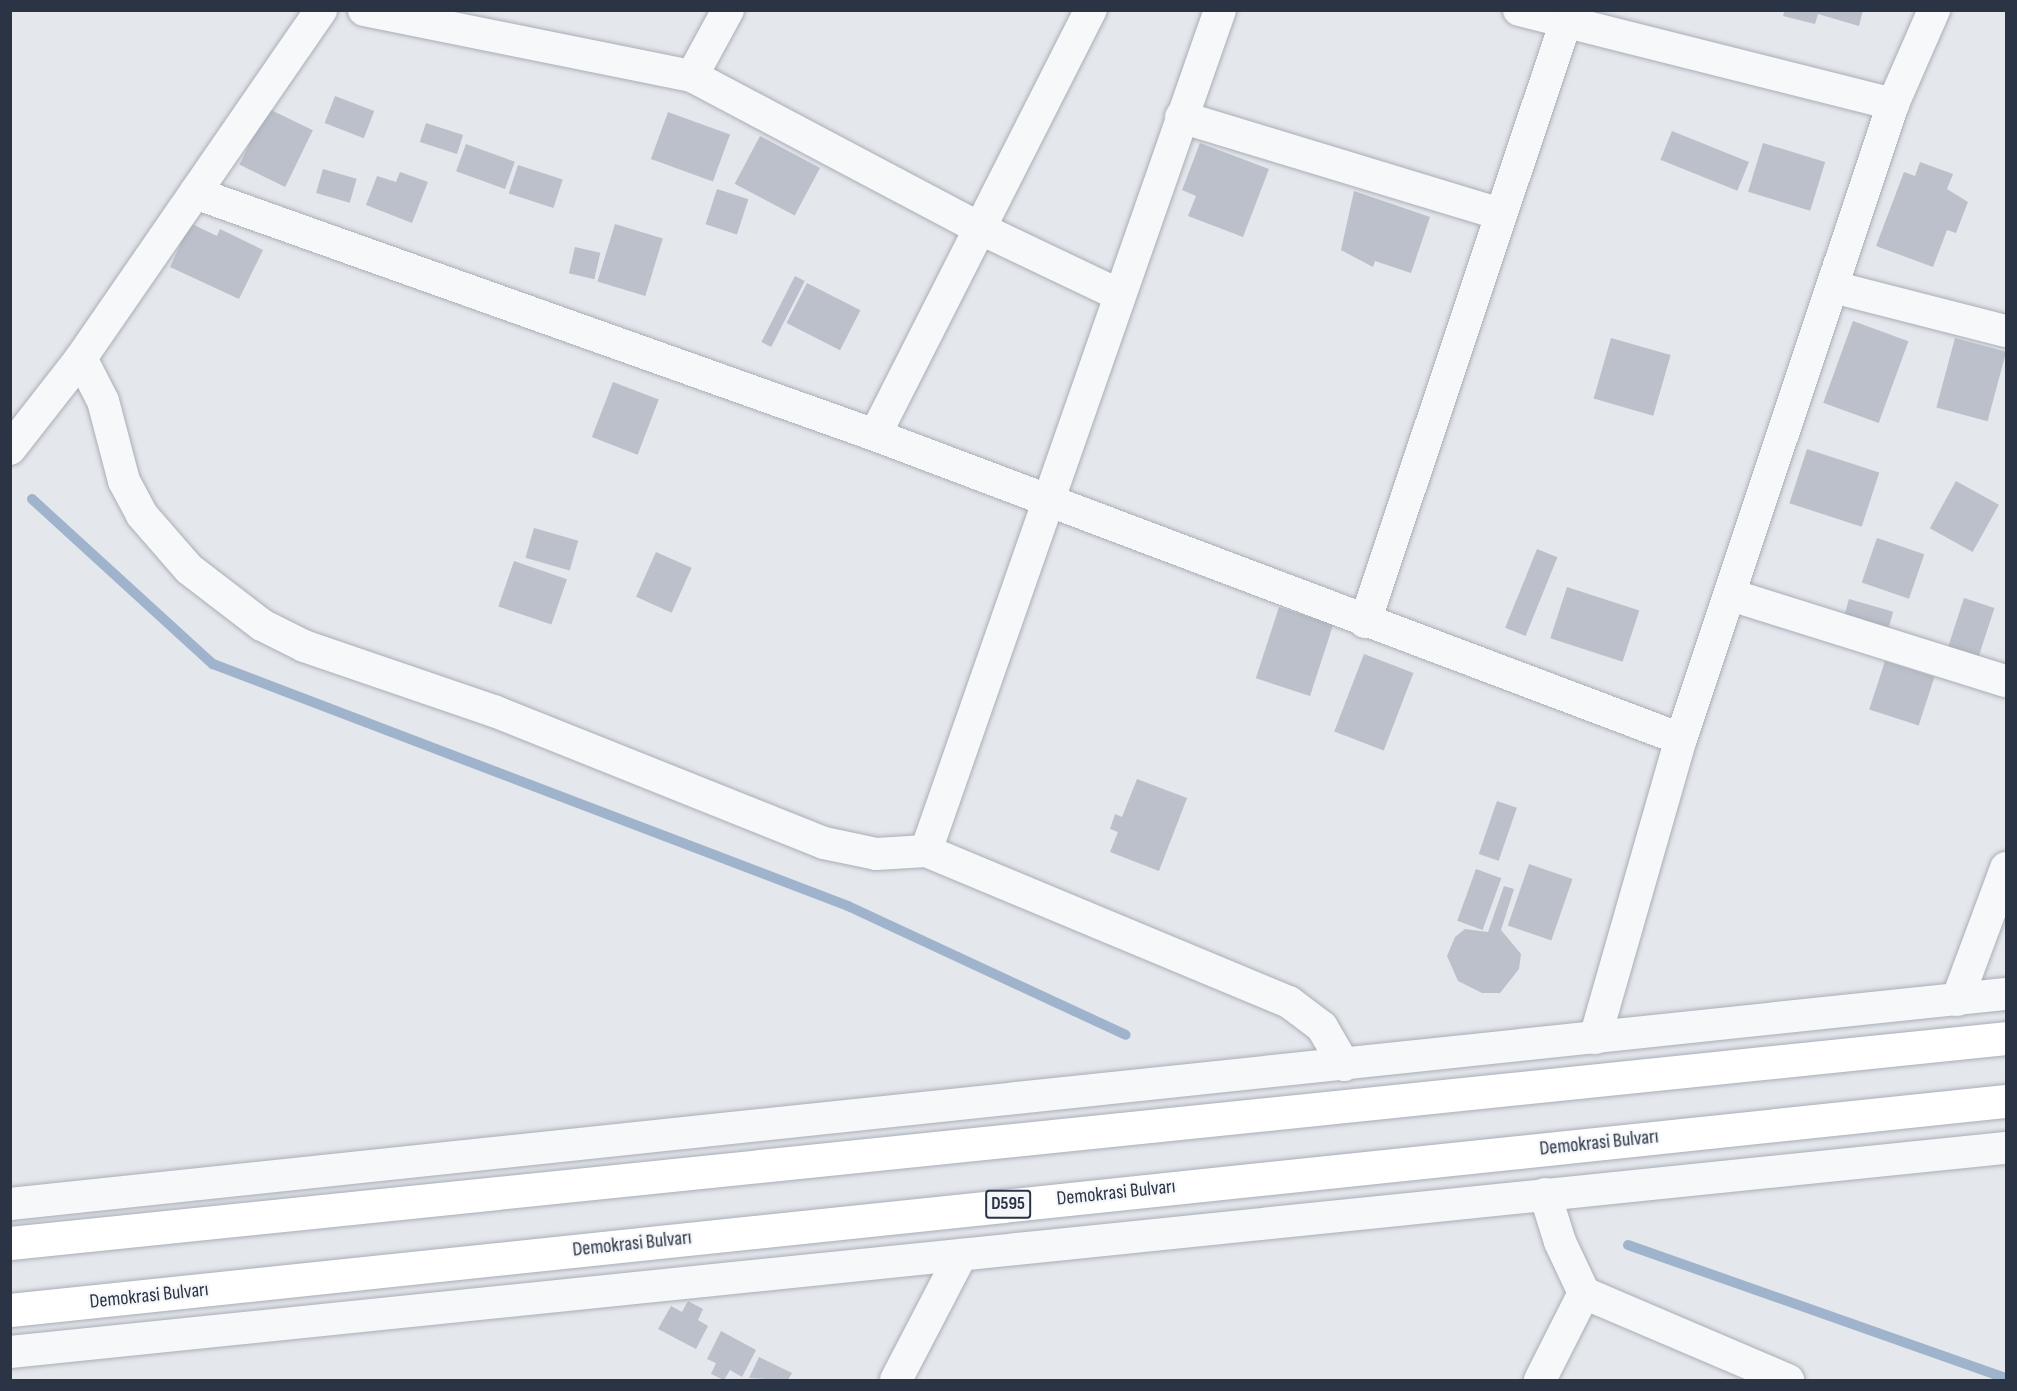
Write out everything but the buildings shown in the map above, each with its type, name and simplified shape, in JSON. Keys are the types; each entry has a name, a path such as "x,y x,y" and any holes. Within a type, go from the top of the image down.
{"highway":[{"path":"10,1243 2007,1038"},
{"name":"Demokrasi Bulvarı","path":"10,1311 2007,1101"}],"street":[{"path":"10,449 81,358 321,10"},
{"path":"364,10 692,76 981,229 1117,294"},
{"path":"692,76 728,10"},
{"path":"875,435 1091,10"},
{"path":"926,851 1117,294 1220,10"},
{"path":"1519,10 1893,104"},
{"path":"1595,1038 1681,739 1731,596 1893,104 1934,10"},
{"path":"1365,621 1566,21"},
{"path":"1181,117 1501,214"},
{"path":"195,193 875,435 1045,503 1681,739"},
{"path":"1833,286 2007,331"},
{"path":"81,358 103,401 124,481 142,515 189,569 262,625 304,646 494,711 824,843 876,854 926,851 1289,1002 1322,1027 1344,1065"},
{"path":"1731,596 2007,681"},
{"path":"1957,1000 2007,868"},
{"path":"10,1204 2007,994"},
{"path":"10,1352 2007,1148"},
{"path":"1545,1194 1584,1293 1788,1380"},
{"path":"896,1380 961,1255"},
{"path":"1540,1380 1584,1293"}],"waterway":[{"path":"32,499 213,664 848,906 1126,1035"},
{"path":"1628,1245 2006,1378"}]}
